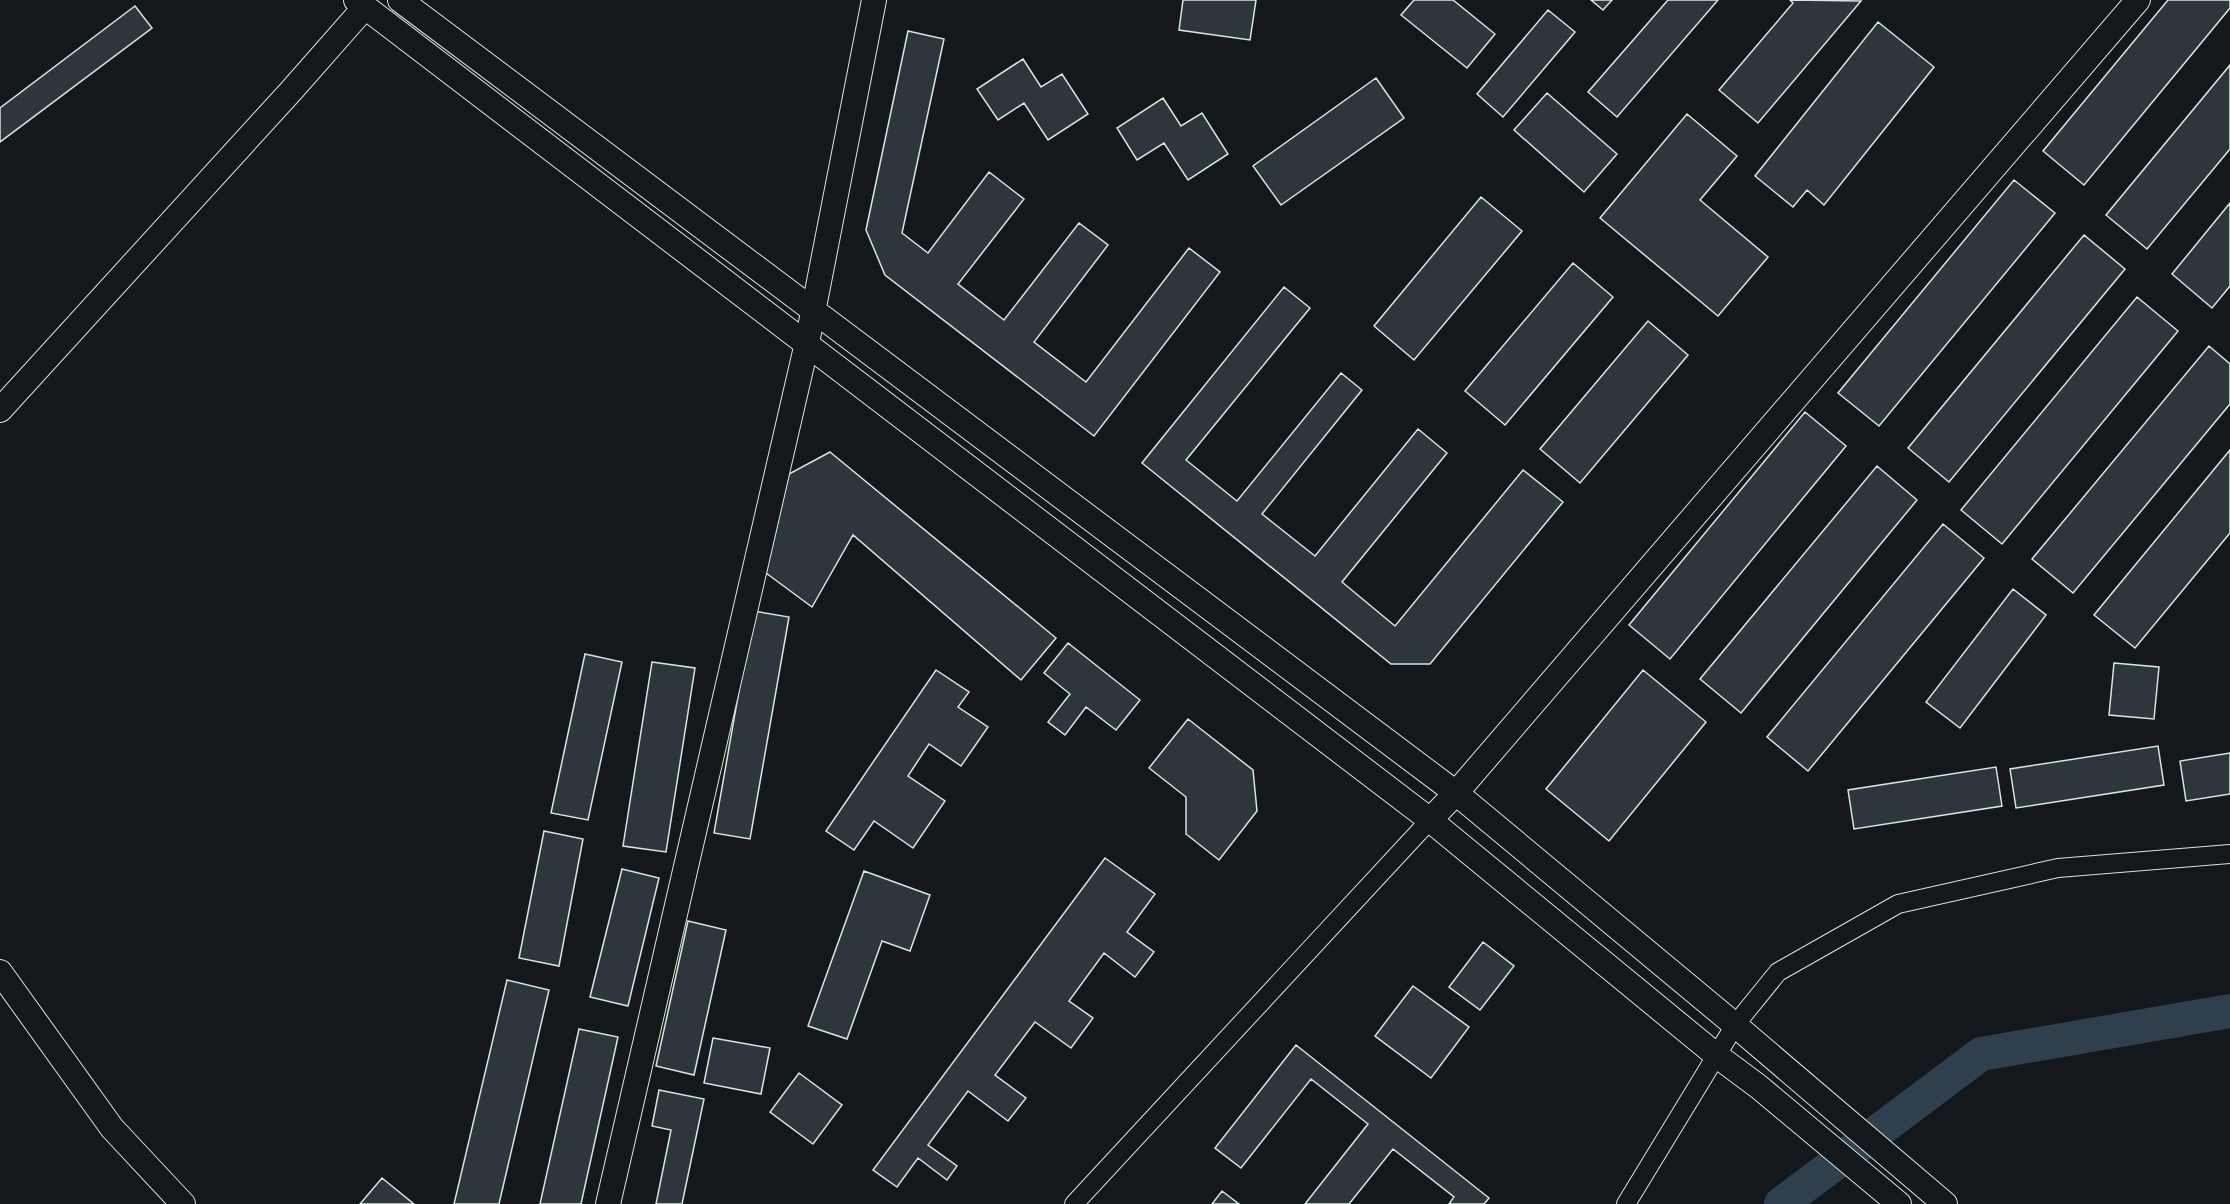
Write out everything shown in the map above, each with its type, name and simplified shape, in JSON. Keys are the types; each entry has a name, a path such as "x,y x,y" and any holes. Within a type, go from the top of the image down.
{"main road":[{"path":"400,0 1456,793 1735,1024 1940,1200"},
{"path":"608,1204 807,343 874,0"},
{"path":"1430,820 1456,793 2138,0"},
{"path":"0,410 291,91 361,3 1430,820 1716,1055 1759,1087 1899,1204"},
{"path":"0,972 112,1128 183,1204"}],"street":[{"path":"1074,1204 1430,820"},
{"path":"1626,1204 1735,1024 1778,972 1898,904 2058,868 2230,854"}],"building":[{"path":"1183,0 1256,0 1250,40 1179,30"},
{"path":"1414,0 1453,0 1495,34 1467,68 1401,15"},
{"path":"1591,0 1612,0 1603,10"},
{"path":"1668,0 1718,0 1617,117 1588,92"},
{"path":"1790,0 1861,1 1758,123 1719,90 1793,3"},
{"path":"2168,0 2230,0 2230,8 2084,185 2043,151"},
{"path":"135,6 152,28 0,142 0,108"},
{"path":"1548,10 1575,32 1503,117 1477,94"},
{"path":"1878,22 1934,67 1824,205 1807,190 1793,207 1755,176"},
{"path":"908,31 944,39 902,233 928,253 989,172 1024,199 958,284 1004,320 1079,223 1108,245 1034,342 1086,382 1189,248 1220,272 1094,436 885,275 866,230"},
{"path":"1023,59 1041,87 1062,74 1088,114 1048,140 1024,103 998,120 977,89"},
{"path":"2230,65 2230,149 2147,249 2106,215"},
{"path":"1376,78 1404,118 1281,205 1253,166"},
{"path":"1547,93 1617,154 1584,192 1514,130"},
{"path":"1163,98 1181,126 1202,113 1228,154 1188,180 1164,143 1137,160 1117,128"},
{"path":"1687,114 1737,156 1700,200 1768,257 1718,316 1600,218"},
{"path":"2014,180 2055,213 1879,426 1838,393"},
{"path":"1481,197 1522,231 1414,360 1374,326"},
{"path":"2230,203 2230,286 2212,308 2172,274"},
{"path":"2084,235 2125,269 1949,482 1908,448"},
{"path":"1573,263 1613,297 1505,425 1465,391"},
{"path":"1284,287 1310,308 1186,460 1237,501 1341,373 1362,390 1262,514 1315,556 1418,429 1447,453 1342,582 1395,626 1523,470 1563,502 1430,664 1391,664 1142,463"},
{"path":"2137,297 2178,331 2002,544 1961,510"},
{"path":"1648,321 1688,355 1580,483 1540,449"},
{"path":"2209,346 2230,364 2230,404 2073,593 2032,559"},
{"path":"1805,412 1846,446 1670,659 1629,625"},
{"path":"2230,450 2230,533 2135,648 2094,615"},
{"path":"830,452 1056,638 1021,680 853,535 812,607 766,573 789,474"},
{"path":"1877,466 1917,500 1741,713 1700,679"},
{"path":"1943,524 1984,558 1808,771 1767,737"},
{"path":"2013,589 2046,615 1960,728 1926,702"},
{"path":"753,611 789,617 750,839 714,833"},
{"path":"1068,643 1140,700 1116,730 1086,707 1065,735 1048,722 1070,694 1044,673"},
{"path":"585,654 622,662 588,820 551,813"},
{"path":"652,662 695,668 666,852 623,846"},
{"path":"2114,663 2159,667 2154,719 2109,715"},
{"path":"936,670 969,692 958,707 988,727 961,766 929,744 908,776 945,801 913,848 874,821 854,850 826,831"},
{"path":"1643,670 1706,722 1609,841 1546,789"},
{"path":"1188,719 1253,770 1257,811 1219,860 1186,834 1186,797 1149,768"},
{"path":"2158,746 2164,785 2016,808 2010,769"},
{"path":"2230,753 2230,794 2186,801 2180,761"},
{"path":"1996,767 2002,806 1854,829 1848,790"},
{"path":"544,831 583,839 559,966 519,958"},
{"path":"1105,858 1155,894 1127,932 1154,952 1135,977 1104,953 1069,1001 1093,1018 1071,1048 1035,1022 995,1075 1026,1098 1008,1121 968,1091 928,1145 957,1166 947,1180 918,1158 897,1187 873,1170"},
{"path":"622,869 659,878 628,1006 590,997"},
{"path":"864,871 930,895 910,951 882,941 847,1039 808,1026"},
{"path":"688,921 726,930 694,1075 656,1066"},
{"path":"1483,942 1514,966 1480,1010 1449,987"},
{"path":"507,980 549,990 499,1204 454,1204"},
{"path":"1413,986 1469,1027 1431,1078 1375,1036"},
{"path":"579,1029 618,1037 581,1204 540,1204"},
{"path":"713,1038 770,1048 761,1094 704,1083"},
{"path":"1296,1045 1489,1198 1484,1204 1449,1204 1454,1197 1393,1149 1349,1204 1305,1204 1368,1124 1311,1079 1241,1168 1215,1148"},
{"path":"799,1073 842,1105 813,1144 770,1112"},
{"path":"659,1090 704,1099 682,1204 656,1204 671,1130 652,1126"},
{"path":"382,1178 414,1204 360,1204"},
{"path":"1222,1191 1239,1204 1212,1204"}],"waterway":[{"path":"1781,1204 1981,1054 2230,1011"}]}
